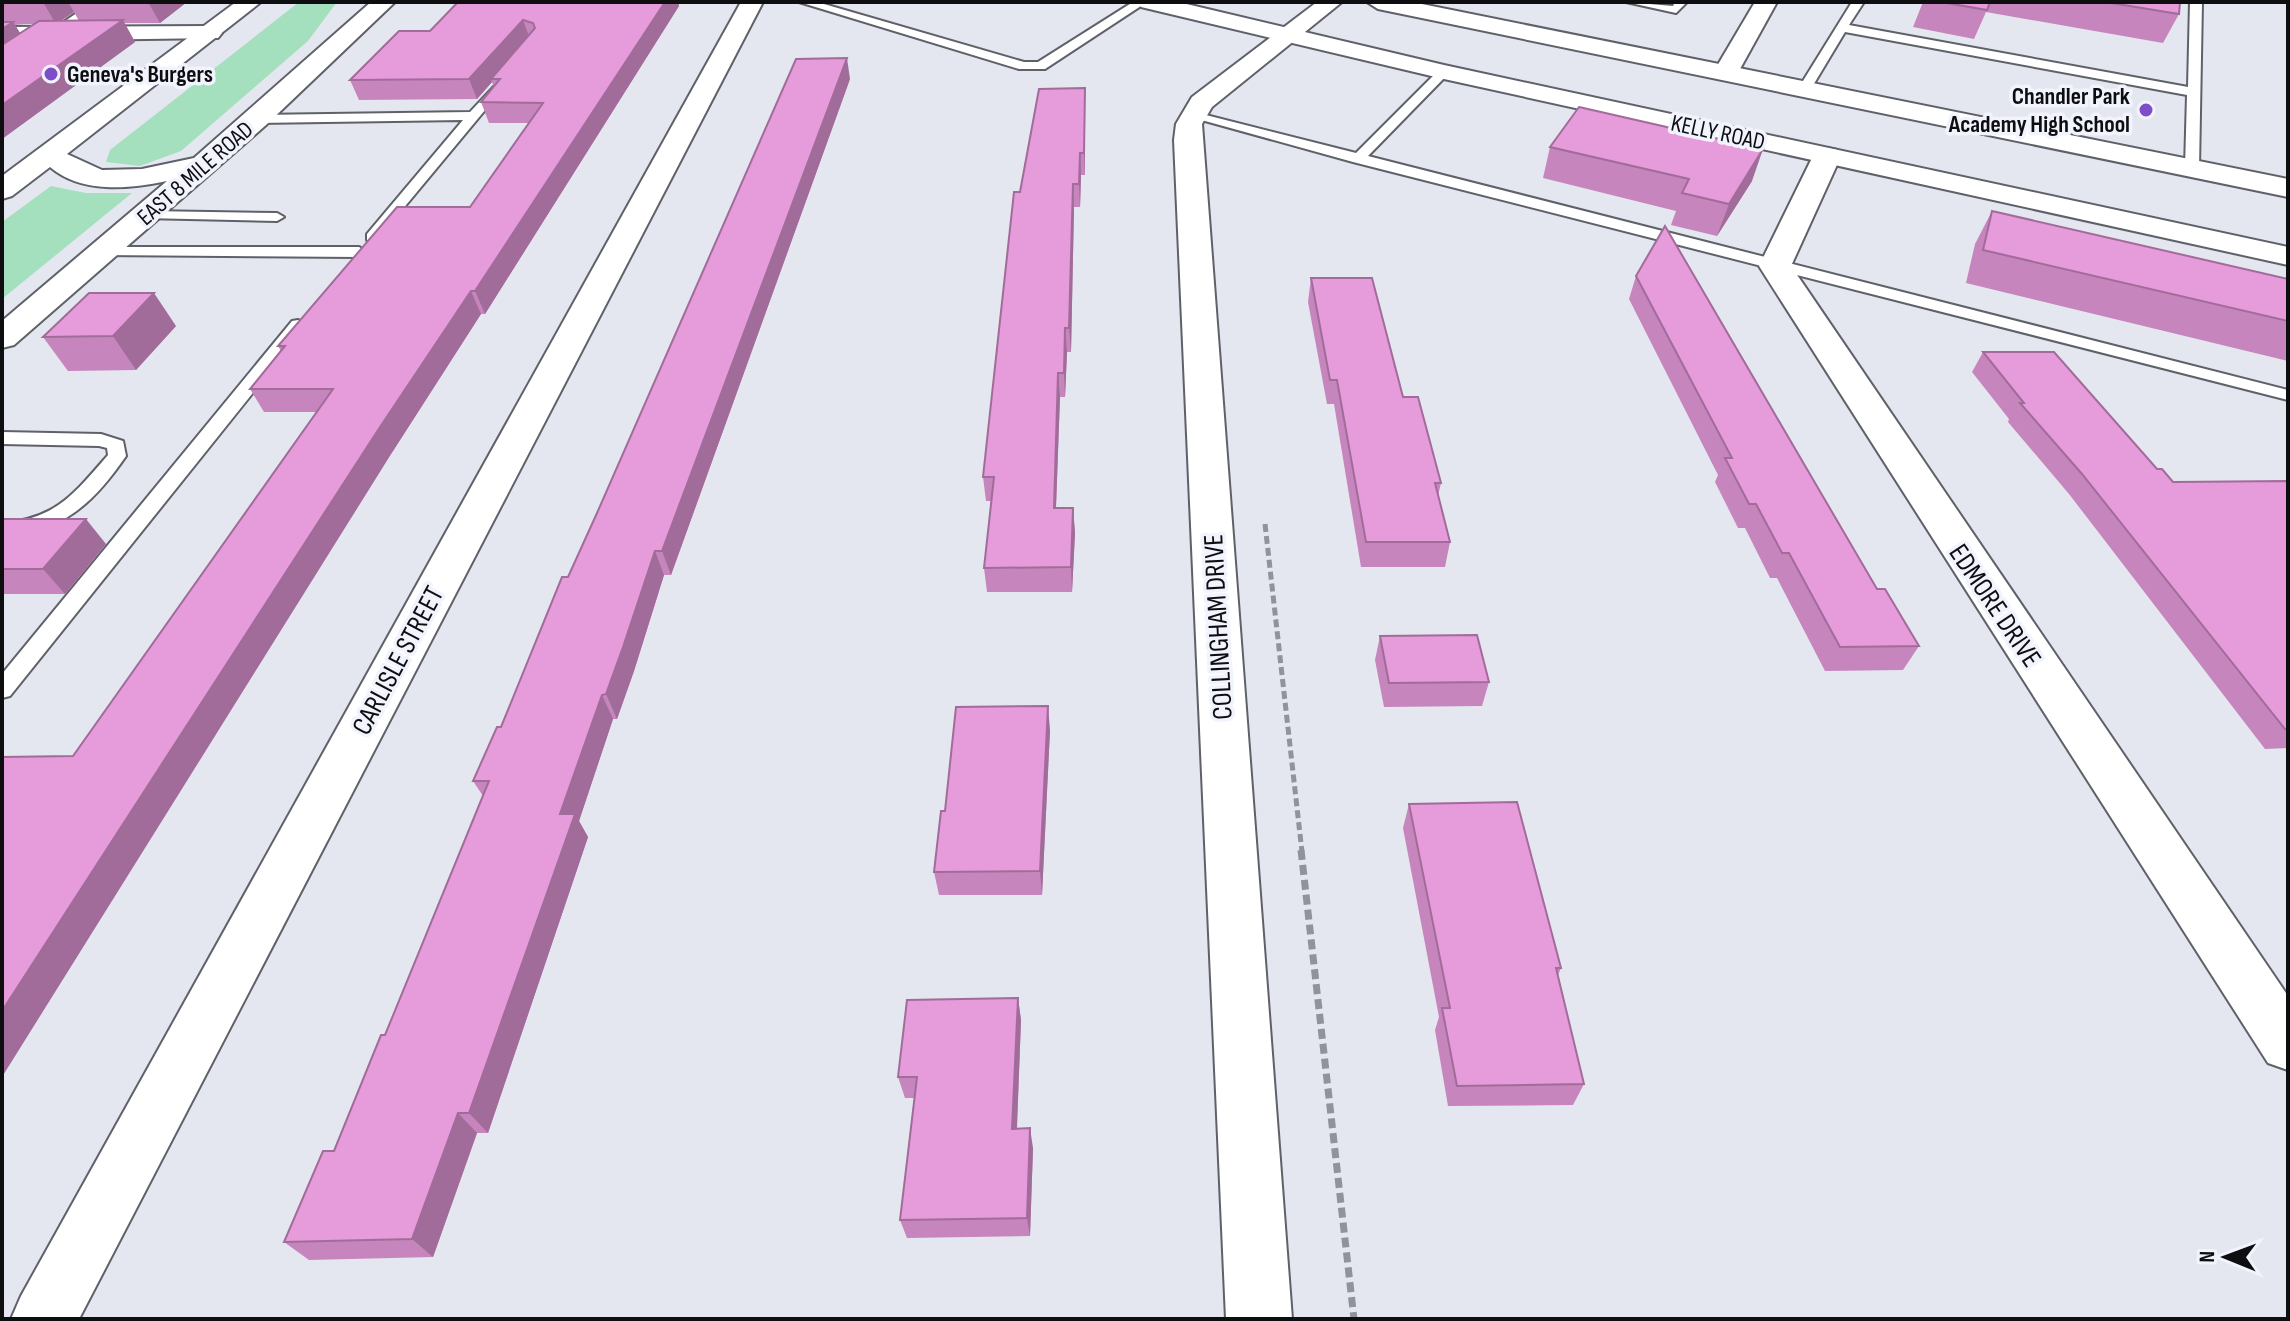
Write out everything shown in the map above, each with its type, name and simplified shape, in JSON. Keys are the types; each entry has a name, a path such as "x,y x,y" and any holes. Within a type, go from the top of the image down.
{"main road":[{"path":"2,190 250,2"},
{"name":"EAST 8 MILE ROAD","path":"2,338 205,165 384,2"},
{"name":"CARLISLE STREET","path":"44,1319 752,2"},
{"name":"KELLY ROAD","path":"1149,2 1444,72 2288,256"},
{"path":"1194,116 1201,103 1331,2"},
{"path":"1378,2 2288,188"},
{"path":"1766,2 1726,73 1723,87 1740,109 1827,156 1775,266"},
{"path":"2,34 210,33"},
{"name":"COLLINGHAM DRIVE","path":"1194,116 1189,124 1188,140 1259,1319"},
{"path":"50,154 72,173 106,179 205,165"},
{"name":"EDMORE DRIVE","path":"1775,266 1796,303 2288,1044"}],"lane":[{"path":"2,70 101,2"},
{"path":"805,2 1023,66 1041,66 1141,2"},
{"path":"1632,2 1676,10 1681,2"},
{"path":"1804,89 1858,2"},
{"path":"2192,168 2196,2"},
{"path":"1844,28 2193,92"},
{"path":"339,276 513,69"},
{"path":"1358,159 1444,72"},
{"path":"257,119 474,116"},
{"path":"1194,116 2288,395"},
{"path":"148,215 277,217"},
{"path":"104,252 359,252"},
{"path":"2,690 309,311"},
{"path":"2,438 101,440 116,445 117,456 75,505 54,520 33,529 2,530"}],"path":[{"path":"1264,515 1354,1319"}],"green space":[{"path":"299,2 337,2 308,41 181,151 140,166 106,162 110,150"},
{"path":"51,186 86,193 132,193 2,299 2,222"}],"building":[{"path":"458,2 665,2 475,291 471,291 380,427 2,1011 2,757 73,756 333,389 250,389 285,346 278,346 397,207 470,207 543,103 481,102 500,79 491,79 535,28 533,23 523,20 469,79 350,80 399,31 430,31"},
{"path":"1941,2 1990,2 1987,10"},
{"path":"2105,2 2180,2 2179,14"},
{"path":"123,20 2,105 2,45 39,21"},
{"path":"847,58 662,551 655,551 606,694 602,695 560,814 575,814 469,1113 458,1113 412,1239 284,1242 323,1151 334,1151 381,1035 385,1035 489,781 473,781 497,727 501,727 562,577 568,577 597,513 796,59"},
{"path":"1085,88 1084,153 1080,153 1079,184 1073,184 1069,328 1065,328 1064,373 1058,373 1054,508 1073,508 1071,567 984,568 994,477 983,477 1014,192 1020,192 1039,89"},
{"path":"1579,107 1763,149 1729,204 1682,193 1689,179 1550,147"},
{"path":"1992,211 2288,279 2288,321 1983,250"},
{"path":"1665,226 1877,589 1885,589 1919,646 1840,647 1789,553 1782,553 1756,504 1749,504 1725,458 1732,458 1636,276"},
{"path":"1311,278 1372,278 1403,397 1418,397 1441,483 1435,483 1450,542 1366,542 1337,380 1330,380"},
{"path":"89,293 154,293 113,336 43,337"},
{"path":"1983,352 2054,352 2157,469 2162,469 2173,482 2288,482 2288,729 2082,474 2020,403 2024,403"},
{"path":"2,519 86,519 43,569 2,569"},
{"path":"1477,635 1489,682 1389,683 1380,636"},
{"path":"1048,706 1040,871 934,872 941,811 945,811 956,707"},
{"path":"1517,802 1561,968 1556,968 1584,1084 1457,1086 1442,1008 1450,1008 1409,804"},
{"path":"1018,998 1012,1129 1030,1128 1027,1218 900,1220 917,1077 898,1077 907,1000"}],"place":[{"name":"Geneva's Burgers","path":"51,74"},
{"name":"Chandler Park Academy High School","path":"2146,110"}]}
